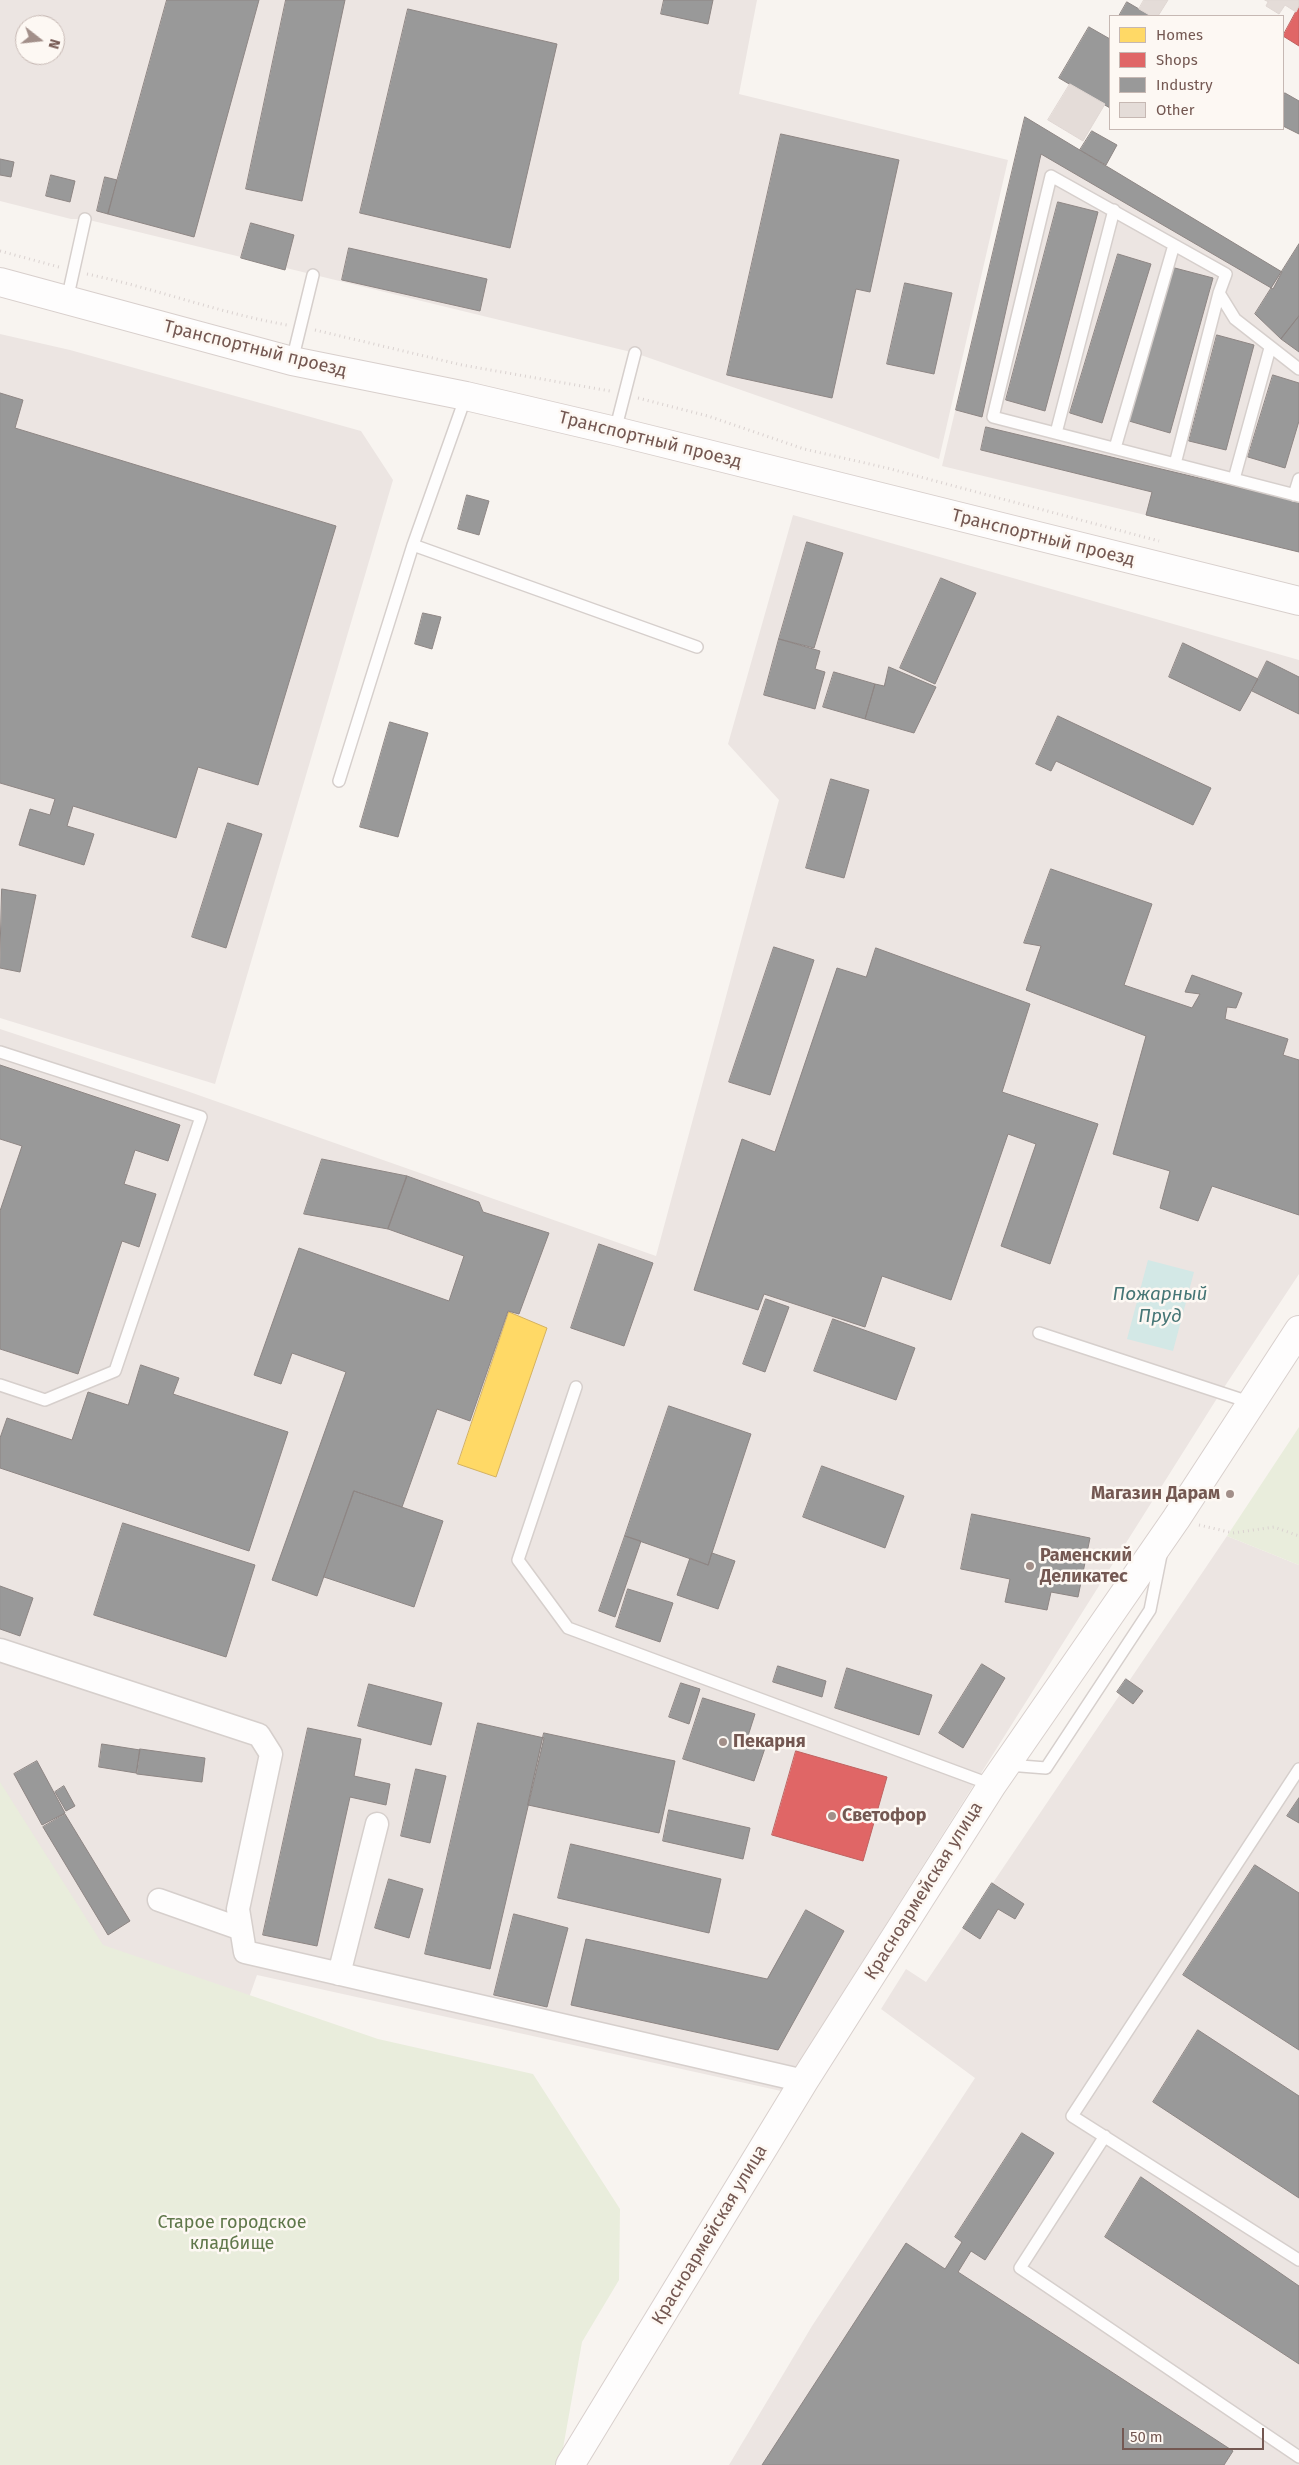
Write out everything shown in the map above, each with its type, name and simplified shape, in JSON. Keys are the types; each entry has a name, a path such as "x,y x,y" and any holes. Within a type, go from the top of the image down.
{"main road":[{"name":"Транспортный проезд","path":"0,282 292,361 466,396 615,431 1299,601"},
{"name":"Красноармейская улица","path":"570,2465 804,2081 999,1775 1170,1528 1299,1330"}],"street":[{"path":"0,1650 259,1735 271,1754 238,1909 245,1952 804,2081"},
{"path":"339,1974 377,1824"},
{"path":"159,1900 241,1929"}],"lane":[{"path":"1175,464 1219,293 1226,274 1051,176 994,417 1297,496 1299,478"},
{"path":"1056,433 1114,210"},
{"path":"68,300 85,219"},
{"path":"1114,448 1174,245"},
{"path":"292,361 313,274"},
{"path":"1219,293 1235,319 1299,369"},
{"path":"1234,479 1270,348"},
{"path":"615,431 635,353"},
{"path":"339,781 413,545 466,396"},
{"path":"413,545 697,647"},
{"path":"0,1052 201,1117 115,1371 45,1400 0,1385"},
{"path":"1039,1333 1252,1403"},
{"path":"576,1387 518,1560 568,1628 999,1775"},
{"path":"1299,1769 1072,2116 1299,2260"},
{"path":"1105,2136 1020,2268 1299,2457"}],"path":[{"path":"0,251 74,271 134,284 258,320 462,365 624,395 708,416 804,449 915,475 1169,543"},
{"path":"1170,1528 1233,1533 1274,1527 1299,1536"}],"shaded area":[{"path":"0,0 757,0 739,94 1008,160 939,459 635,353 85,219 71,219 0,201"},
{"path":"1025,117 1282,272 1299,244 1299,552 942,466"},
{"path":"0,334 70,350 361,431 393,480 215,1084 0,1018"},
{"path":"793,515 1299,660 1299,1274 1221,1392 781,2091 257,1975 229,2054 126,2025 0,1790 0,1029 184,1090 656,1256 779,800 728,744"},
{"path":"1227,1536 1299,1565 1299,2465 729,2465 812,2326 975,2078 881,2009 906,1969 926,1982"}],"green space":[{"path":"1299,1427 1299,1565 1227,1536"},
{"name":"Старое городское кладбище","path":"0,1782 103,1945 378,2039 533,2074 620,2209 619,2280 582,2342 560,2465 0,2465"}],"water":[{"name":"Пожарный Пруд","path":"1148,1260 1194,1272 1173,1351 1127,1339"}],"building: Homes":[{"path":"509,1312 547,1328 496,1477 458,1464"}],"building: Shops":[{"path":"1299,6 1299,46 1284,37"},
{"path":"796,1751 887,1777 863,1861 772,1835"}],"building: Industry":[{"path":"167,0 259,0 194,237 108,214"},
{"path":"286,0 345,0 302,201 246,189"},
{"path":"664,0 713,0 708,24 661,14"},
{"path":"1127,2 1149,15 1120,15"},
{"path":"408,9 557,44 510,248 360,213"},
{"path":"1089,27 1109,38 1109,107 1059,78"},
{"path":"1285,93 1299,101 1299,134 1284,126"},
{"path":"1025,117 1282,272 1273,289 1041,154 982,417 956,410"},
{"path":"1092,131 1117,145 1106,165 1080,150"},
{"path":"781,134 899,160 870,292 856,289 832,398 727,375"},
{"path":"0,159 14,162 11,177 0,175"},
{"path":"51,175 75,181 70,202 46,196"},
{"path":"105,177 117,180 108,214 97,211"},
{"path":"1058,202 1098,212 1045,411 1006,400"},
{"path":"251,223 294,235 285,270 241,258"},
{"path":"1299,244 1299,316 1281,339 1255,314"},
{"path":"349,248 487,279 480,311 342,280"},
{"path":"1118,254 1151,264 1102,423 1070,413"},
{"path":"1171,267 1213,278 1170,433 1129,421"},
{"path":"905,283 952,293 934,374 887,364"},
{"path":"1299,316 1299,352 1281,339"},
{"path":"1217,335 1254,345 1226,450 1189,441"},
{"path":"1273,375 1299,383 1299,421 1285,468 1248,457"},
{"path":"0,393 23,400 15,428 336,526 258,785 198,767 176,838 73,806 67,826 94,834 84,865 19,845 30,809 50,815 55,799 0,783"},
{"path":"986,427 1299,502 1299,552 1146,515 1152,492 981,450"},
{"path":"467,495 489,501 479,535 458,529"},
{"path":"807,542 843,553 814,648 779,639"},
{"path":"941,578 976,593 935,684 900,668"},
{"path":"423,613 441,617 432,649 415,644"},
{"path":"779,639 820,651 815,669 825,672 815,709 764,695"},
{"path":"1183,643 1258,679 1240,711 1169,677"},
{"path":"1267,661 1299,677 1299,714 1252,691"},
{"path":"889,667 936,687 914,733 865,719 875,684 884,686"},
{"path":"834,672 875,684 865,719 823,707"},
{"path":"1058,716 1211,788 1193,825 1056,761 1051,771 1036,764"},
{"path":"390,722 428,733 398,837 360,827"},
{"path":"831,779 869,790 844,878 806,868"},
{"path":"228,823 262,834 226,948 192,937"},
{"path":"1051,869 1152,904 1124,985 1192,1008 1200,994 1185,992 1192,975 1242,993 1236,1008 1227,1007 1225,1019 1288,1039 1283,1055 1299,1060 1299,1215 1212,1186 1198,1221 1160,1208 1170,1171 1113,1154 1146,1036 1026,990 1041,946 1024,943"},
{"path":"2,889 36,895 20,972 0,968"},
{"path":"774,947 814,960 770,1095 729,1082"},
{"path":"876,948 1030,1004 1002,1092 1098,1124 1050,1264 1001,1246 1036,1144 1008,1134 951,1300 882,1276 865,1327 764,1294 758,1310 694,1290 742,1139 775,1152 837,968 866,977"},
{"path":"0,1065 180,1125 168,1161 135,1150 124,1184 156,1194 139,1247 122,1241 78,1374 0,1349 0,1211 22,1146 0,1139"},
{"path":"322,1159 407,1176 388,1229 304,1214"},
{"path":"407,1176 479,1202 483,1212 549,1233 519,1314 508,1311 470,1421 437,1409 402,1507 354,1491 317,1596 272,1580 346,1372 292,1353 281,1384 254,1375 299,1248 449,1301 464,1256 388,1229"},
{"path":"599,1244 653,1263 624,1346 571,1328"},
{"path":"766,1299 789,1307 765,1372 743,1364"},
{"path":"833,1319 915,1348 896,1400 814,1371"},
{"path":"141,1365 179,1378 173,1394 288,1432 249,1551 0,1468 0,1438 7,1418 72,1440 88,1392 128,1405"},
{"path":"669,1406 751,1434 708,1565 625,1536"},
{"path":"822,1466 904,1496 885,1548 803,1517"},
{"path":"354,1491 443,1521 414,1607 324,1577"},
{"path":"972,1514 1090,1538 1078,1597 1051,1592 1047,1610 1005,1602 1010,1579 961,1569"},
{"path":"123,1523 255,1565 226,1657 94,1615"},
{"path":"625,1536 641,1541 615,1617 599,1611"},
{"path":"712,1553 735,1561 718,1609 677,1595 690,1558 708,1565"},
{"path":"0,1586 33,1598 20,1636 0,1629"},
{"path":"628,1589 673,1603 660,1642 616,1627"},
{"path":"982,1664 1005,1678 963,1748 939,1733"},
{"path":"778,1666 826,1681 822,1697 773,1682"},
{"path":"847,1668 932,1695 919,1735 835,1708"},
{"path":"1126,1679 1143,1691 1133,1704 1117,1692"},
{"path":"681,1683 700,1689 689,1724 669,1717"},
{"path":"369,1684 442,1703 431,1745 358,1726"},
{"name":"Пекарня","path":"703,1698 755,1714 747,1739 766,1745 754,1781 683,1759"},
{"path":"478,1723 544,1738 490,1969 425,1954"},
{"path":"308,1728 361,1739 354,1776 390,1784 386,1805 350,1797 317,1946 263,1935"},
{"path":"544,1733 675,1761 659,1833 528,1805"},
{"path":"102,1744 140,1750 136,1773 99,1767"},
{"path":"140,1749 205,1758 202,1782 137,1774"},
{"path":"37,1761 65,1813 42,1825 14,1774"},
{"path":"416,1769 446,1776 430,1843 401,1836"},
{"path":"64,1786 75,1806 66,1811 55,1792"},
{"path":"1299,1798 1299,1823 1287,1816"},
{"path":"669,1810 750,1828 743,1859 663,1841"},
{"path":"65,1814 130,1921 108,1935 43,1827"},
{"path":"571,1844 721,1879 709,1933 558,1898"},
{"path":"1255,1865 1299,1893 1299,2050 1183,1975"},
{"path":"389,1879 423,1889 409,1938 375,1928"},
{"path":"992,1883 1024,1904 1015,1919 998,1909 980,1939 963,1928"},
{"path":"806,1910 844,1931 778,2050 571,2005 586,1939 767,1979"},
{"path":"514,1914 568,1928 547,2007 494,1995"},
{"path":"1198,2030 1299,2096 1299,2198 1153,2102"},
{"path":"1022,2133 1054,2153 985,2260 971,2251 958,2272 1233,2451 1224,2465 762,2465 906,2243 945,2269 962,2242 955,2237"},
{"path":"1141,2177 1299,2286 1299,2364 1105,2237"}],"building: Other":[{"path":"1144,0 1168,0 1159,15 1149,15 1139,9"},
{"path":"1265,0 1299,0 1299,6 1296,12 1285,5 1279,14 1266,6 1268,2"},
{"path":"1070,84 1105,104 1083,141 1048,120"}],"place":[{"name":"Магазин Дарам","path":"1230,1494"},
{"name":"Раменский Деликатес","path":"1030,1566"},
{"name":"Пекарня","path":"723,1742"},
{"name":"Светофор","path":"832,1816"}]}
